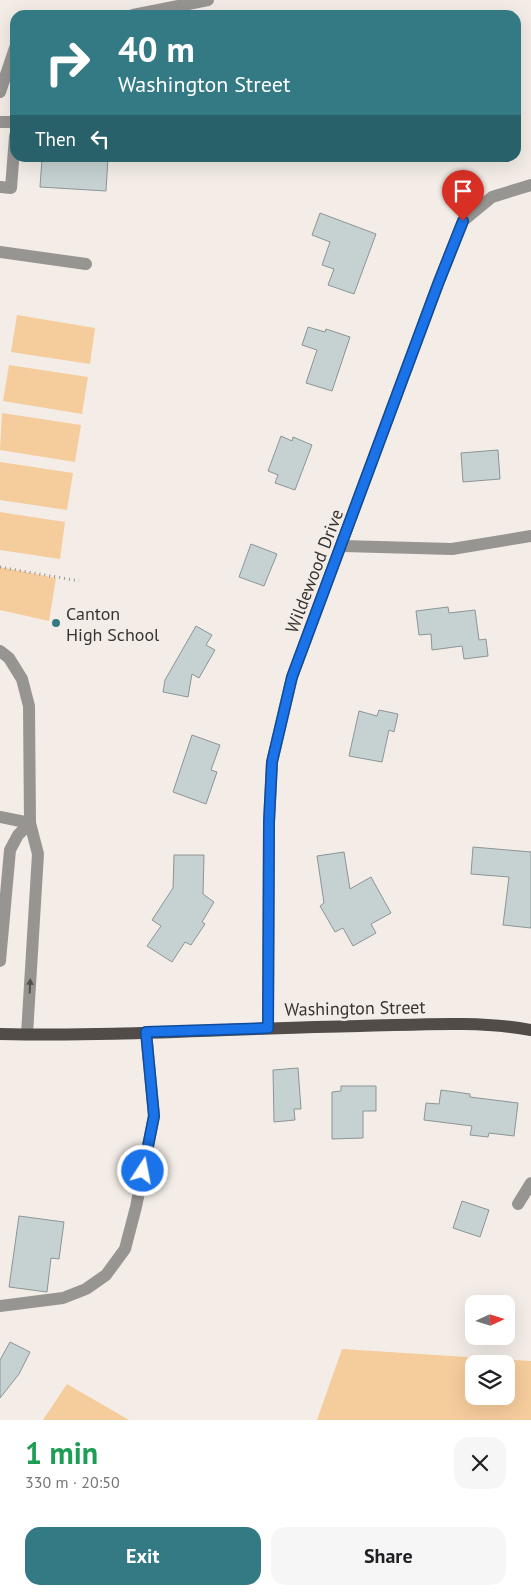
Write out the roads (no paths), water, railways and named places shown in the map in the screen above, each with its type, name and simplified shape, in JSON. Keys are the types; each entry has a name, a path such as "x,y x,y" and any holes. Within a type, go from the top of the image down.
{"main road":[{"name":"Washington Street","path":"0,1034 433,1024 516,1027 531,1030"}],"street":[{"path":"159,10 204,1"},
{"path":"0,92 10,63"},
{"path":"0,187 11,188 13,162"},
{"name":"Wildewood Drive","path":"268,1028 269,822 272,762 292,677 343,546 438,284 463,221 492,197 531,185"},
{"path":"0,252 86,264"},
{"path":"343,546 452,549 531,536"},
{"path":"0,651 9,658 22,678 29,706 30,823 38,854 27,1034"},
{"path":"0,817 30,823"},
{"path":"0,961 10,850 18,835 30,823"},
{"path":"0,1306 63,1298 86,1289 106,1275 125,1249 136,1207 154,1116 146,1032"},
{"path":"518,1204 531,1183"}],"place":[{"name":"Canton High School","path":"56,623"}]}
